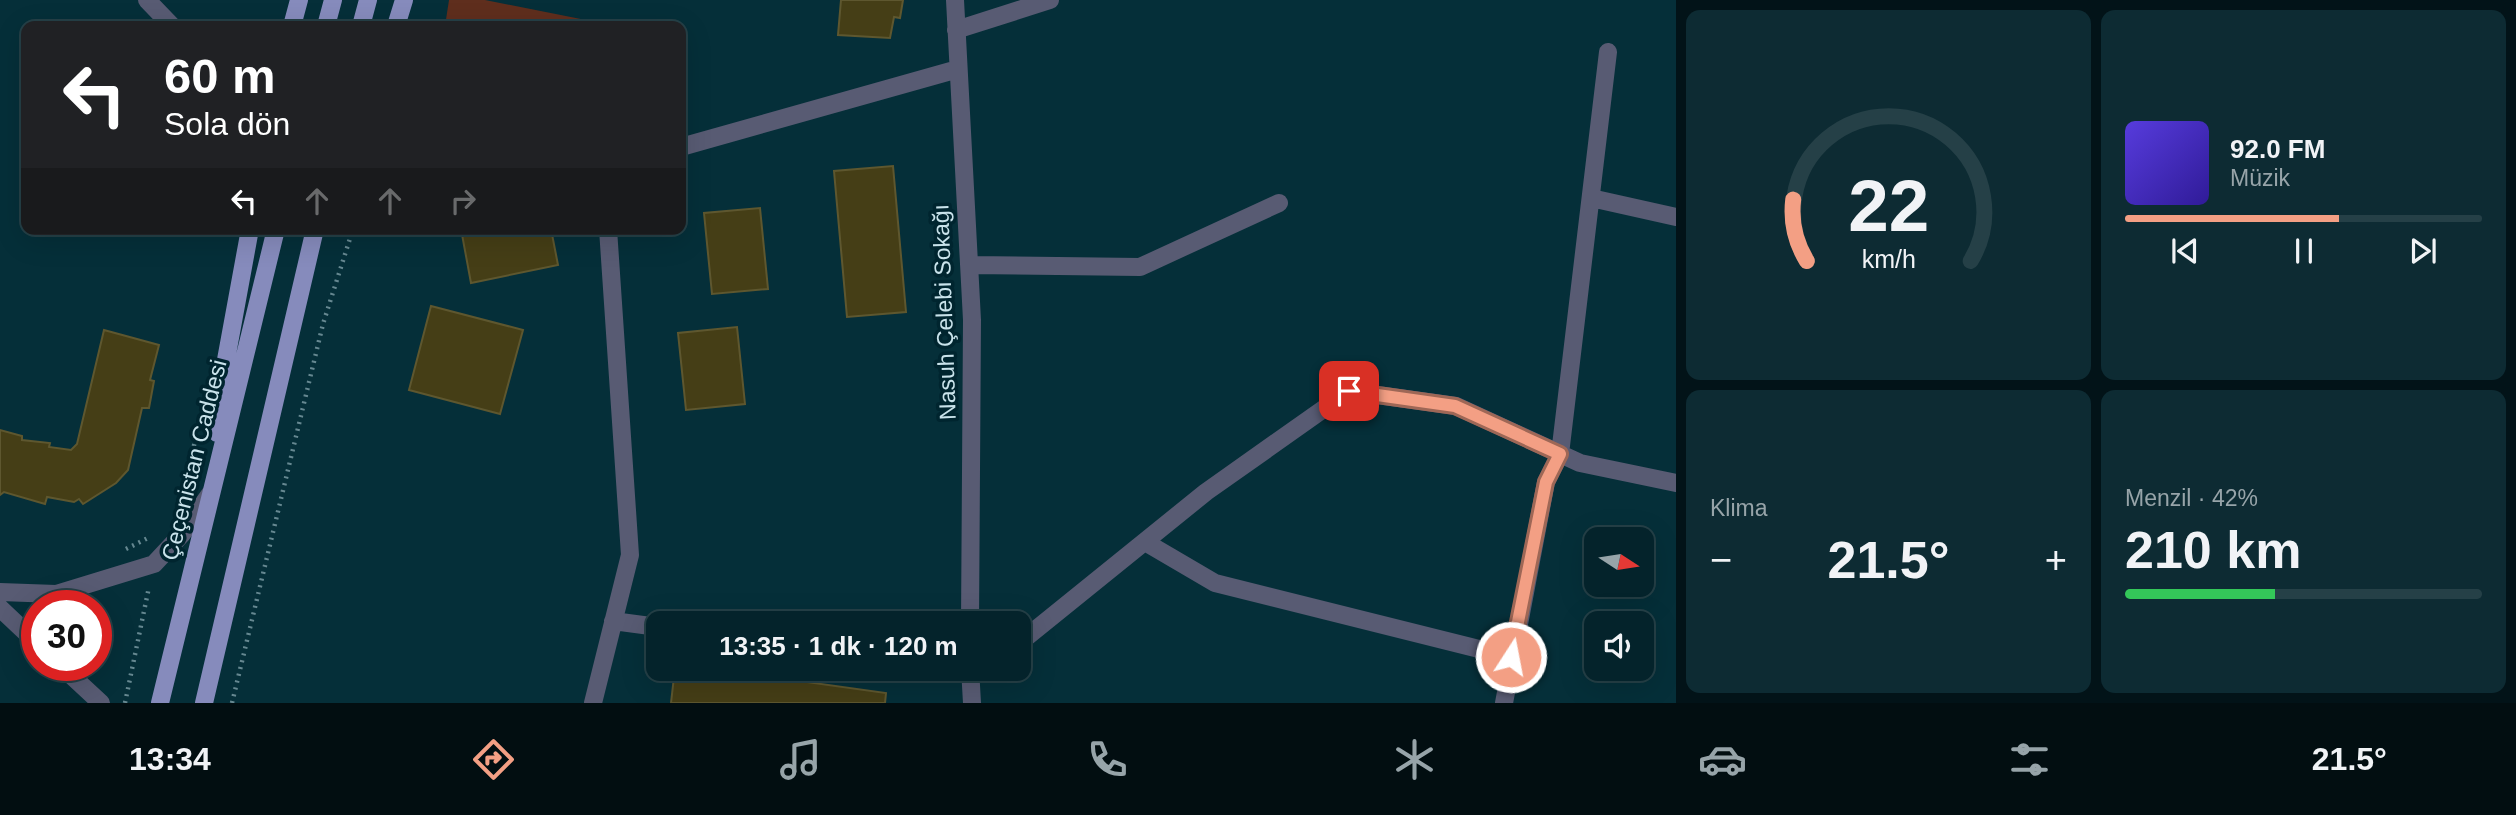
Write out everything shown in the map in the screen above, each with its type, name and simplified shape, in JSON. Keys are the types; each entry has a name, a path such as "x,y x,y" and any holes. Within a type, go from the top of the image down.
{"main road":[{"path":"293,21 299,0"},
{"path":"327,21 333,0"},
{"path":"362,21 368,0"},
{"path":"398,21 404,0"},
{"path":"212,491 222,387 249,235"},
{"name":"Çeçenistan Caddesi","path":"160,703 275,235"},
{"path":"204,703 314,235"}],"street":[{"path":"147,0 167,21"},
{"name":"Nasuh Çelebi Sokağı","path":"955,0 972,320 970,611"},
{"path":"956,30 1050,0"},
{"path":"1504,703 1546,482 1560,454 1608,52"},
{"path":"686,146 958,69"},
{"path":"1591,198 1676,217"},
{"path":"969,265 1140,267 1279,203"},
{"path":"593,703 630,555 608,235"},
{"path":"1031,634 1206,492 1349,391 1455,406 1580,463 1676,483"},
{"path":"0,592 56,594 154,564 183,534 212,491"},
{"path":"1145,542 1215,583 1511,657"},
{"path":"0,608 21,628"},
{"path":"613,621 646,625"},
{"path":"77,681 101,703"},
{"path":"971,681 972,703"}],"path":[{"path":"232,703 323,324 351,235"},
{"path":"125,703 154,564"}],"shaded area":[{"path":"449,0 485,0 591,21 446,21"}],"building":[{"path":"841,0 903,0 900,18 894,17 890,38 838,35"},
{"path":"893,166 906,312 847,317 834,171"},
{"path":"760,208 768,289 712,294 704,213"},
{"path":"462,235 552,235 558,265 471,283"},
{"path":"431,306 523,330 500,414 409,390"},
{"path":"737,327 745,404 686,410 678,333"},
{"path":"104,330 159,345 150,380 154,381 149,408 142,408 128,470 116,483 83,504 79,499 74,502 47,497 45,504 4,492 0,495 0,430 22,436 22,440 50,443 49,447 71,450 77,444"},
{"path":"674,681 800,681 886,693 885,703 671,703"}],"route":[{"path":"1349,391 1455,406 1560,454 1546,482 1511,657"}]}
